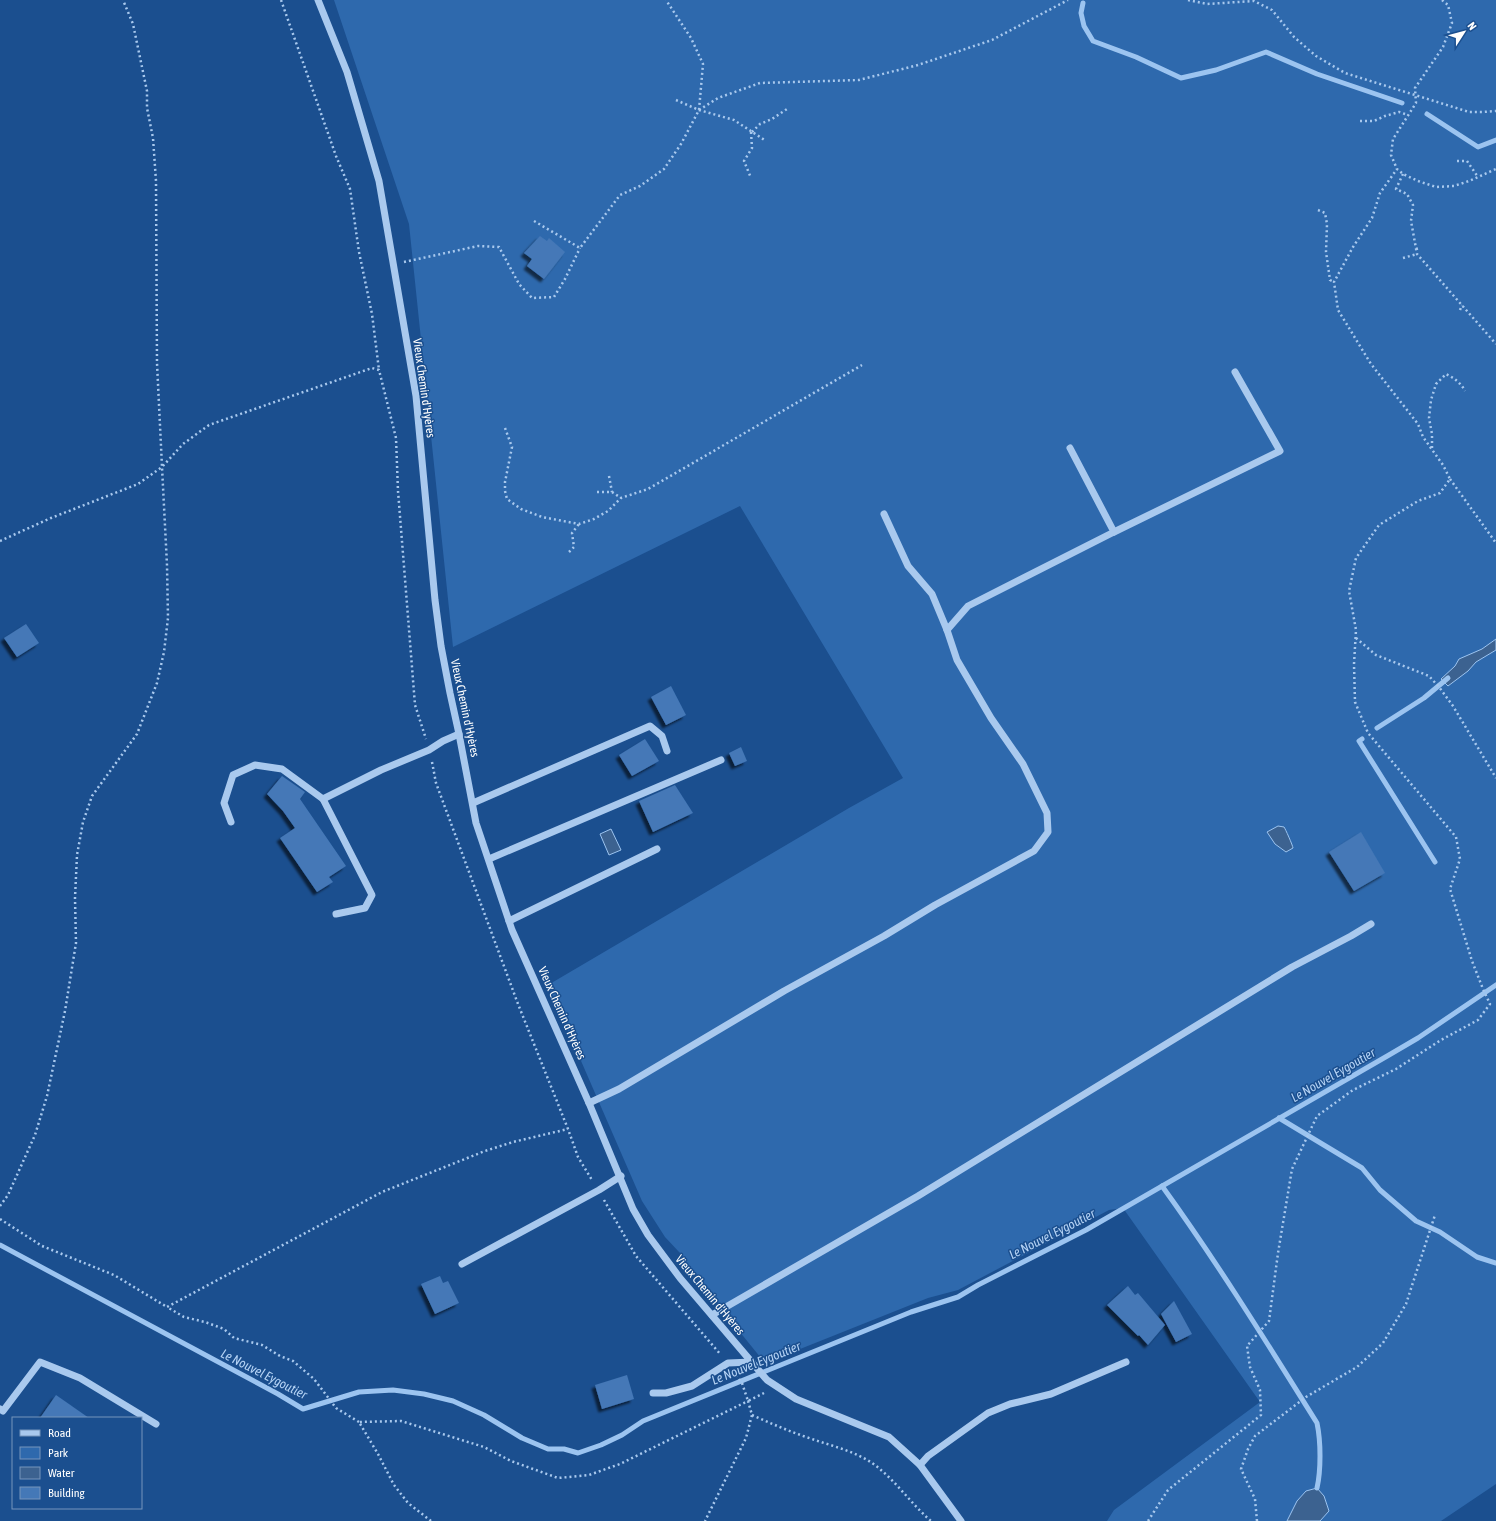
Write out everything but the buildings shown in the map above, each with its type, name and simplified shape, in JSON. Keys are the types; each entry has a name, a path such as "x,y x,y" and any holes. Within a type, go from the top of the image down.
{"street":[{"name":"Vieux Chemin d'Hyères","path":"318,0 347,72 379,181 416,396 434,593 440,639 476,823 512,930 621,1176 633,1208 648,1235 680,1278 767,1380 778,1386"},
{"path":"947,630 968,606 1114,532 1280,451 1235,372"},
{"path":"1070,448 1114,532"},
{"path":"589,1103 619,1089 784,991 884,936 935,905 1034,851 1048,832 1047,813 1022,764 991,718 957,660 947,630 932,594 908,566 884,514"},
{"path":"473,803 650,726 662,736 667,751"},
{"path":"323,799 380,770 429,750 443,741 459,734"},
{"path":"489,859 721,760"},
{"path":"231,822 224,803 233,775 255,765 282,769 323,799 372,895 365,908 336,914"},
{"path":"509,921 657,849"},
{"path":"712,1315 918,1196 1292,967 1371,924"},
{"path":"462,1264 599,1190 621,1176"},
{"path":"0,1409 3,1411 40,1362 80,1378 156,1424"},
{"path":"653,1393 666,1393 692,1386 728,1363 752,1362"},
{"path":"920,1465 928,1456 988,1413 1010,1404 1051,1394 1126,1362"},
{"path":"778,1386 796,1399 889,1437 920,1465 961,1521"}],"path":[{"path":"0,1206 8,1195 35,1135 49,1089 65,1011 76,943 74,898 76,855 83,822 92,796 137,734 157,682 164,652 168,618 167,565 157,363 156,181 153,138 147,108 147,91 133,24 124,0"},
{"path":"281,0 350,189 359,252 372,314 379,370 396,438 398,491 415,705 429,750 436,783 518,1004 578,1157 599,1190 636,1256 734,1370 742,1383 752,1415 746,1438 705,1521"},
{"path":"394,265 478,246 499,247 519,284 532,298 554,297 565,279 580,248 620,195 640,186 664,169 681,144 699,110 703,64 691,38 666,0"},
{"path":"699,110 718,98 760,83 859,80 918,65 992,40 1068,0"},
{"path":"1188,0 1207,4 1253,0 1272,10 1294,37 1316,56 1345,73 1469,112 1496,111"},
{"path":"1442,0 1448,5 1452,23 1443,47 1415,88 1416,103 1393,139 1392,155 1397,168 1403,174 1436,187 1454,186 1496,169"},
{"path":"676,100 699,110 734,120 766,141"},
{"path":"751,178 744,161 752,148 752,132 760,124 787,109"},
{"path":"1360,121 1374,121 1399,112 1408,115"},
{"path":"1457,161 1467,161 1478,177"},
{"path":"1397,168 1380,193 1372,218 1353,247 1334,282 1338,310 1371,364 1418,424 1423,437 1443,465 1450,479 1496,543"},
{"path":"1403,174 1396,189 1407,194 1413,206 1411,222 1417,254 1496,344"},
{"path":"1318,210 1325,213 1327,224 1326,252 1330,280 1334,282"},
{"path":"534,221 580,248"},
{"path":"1416,249 1420,248"},
{"path":"1403,258 1417,254"},
{"path":"1460,310 1462,305"},
{"path":"569,552 574,547 572,533 580,524 594,519 608,511 621,498 648,488 862,365"},
{"path":"0,541 51,518 138,484 162,467 183,444 209,425 372,368 379,370"},
{"path":"1432,449 1432,434 1428,418 1431,400 1436,384 1446,374 1454,378 1462,385 1465,391"},
{"path":"505,428 512,447 505,482 507,499 521,509 542,517 580,524"},
{"path":"609,476 612,492"},
{"path":"1148,1521 1168,1490 1261,1415 1260,1390 1250,1368 1247,1346 1269,1321 1278,1253 1292,1168 1317,1116 1353,1090 1396,1069 1441,1040 1478,1020 1490,1004 1480,983 1450,889 1460,859 1456,837 1368,733 1355,702 1356,630 1349,591 1356,558 1379,525 1418,501 1440,493 1450,479"},
{"path":"597,492 612,492 621,498"},
{"path":"1355,638 1376,655 1429,676 1443,692 1496,778"},
{"path":"167,1307 382,1192 485,1151 513,1142 568,1129"},
{"path":"1257,1521 1255,1499 1242,1469 1248,1449 1255,1436 1306,1397 1357,1367 1383,1343 1406,1304 1436,1215"},
{"path":"0,1218 42,1246 114,1275 184,1317 205,1322 224,1329 234,1338 262,1345 280,1356 293,1361 314,1379 336,1408 359,1422 394,1485 408,1502 431,1521"},
{"path":"359,1422 401,1421 484,1447 511,1461 558,1478 589,1474 620,1464 778,1386"},
{"path":"752,1415 780,1428 856,1453 896,1483 916,1509 931,1521"}],"green space":[{"path":"334,0 1496,0 1496,1484 1441,1521 1107,1521 1114,1510 1260,1402 1123,1208 1109,1210 958,1290 928,1298 765,1363 709,1294 680,1253 665,1237 642,1201 548,985 849,808 903,778 740,506 453,647 409,224"}],"water":[{"path":"1496,639 1496,650 1476,662 1468,671 1448,686 1441,679 1455,666 1459,659 1482,649"},
{"path":"1278,826 1284,827 1293,847 1286,852 1275,844 1267,832"},
{"path":"611,829 621,850 609,855 600,834"},
{"path":"1317,1488 1324,1496 1329,1511 1320,1521 1287,1521 1297,1501 1306,1491"}],"waterway":[{"path":"1083,3 1081,13 1084,26 1093,41 1136,57 1181,78 1216,70 1266,52 1317,74 1402,103"},
{"path":"1427,114 1478,147 1496,140"},
{"path":"1377,728 1424,698 1448,678"},
{"path":"1362,739 1359,741 1435,862"},
{"name":"Le Nouvel Eygoutier","path":"0,1245 278,1394 303,1409 359,1392 393,1390 424,1394 453,1401 484,1415 522,1438 548,1449 564,1449 578,1453 601,1445 622,1435 643,1421 911,1312 958,1297 978,1285 1086,1230 1389,1055 1418,1038 1496,985"},
{"path":"1279,1118 1362,1168 1380,1190 1416,1221 1440,1232 1477,1257 1496,1263"},
{"path":"1162,1186 1222,1273 1317,1423 1320,1456 1317,1488"}]}
